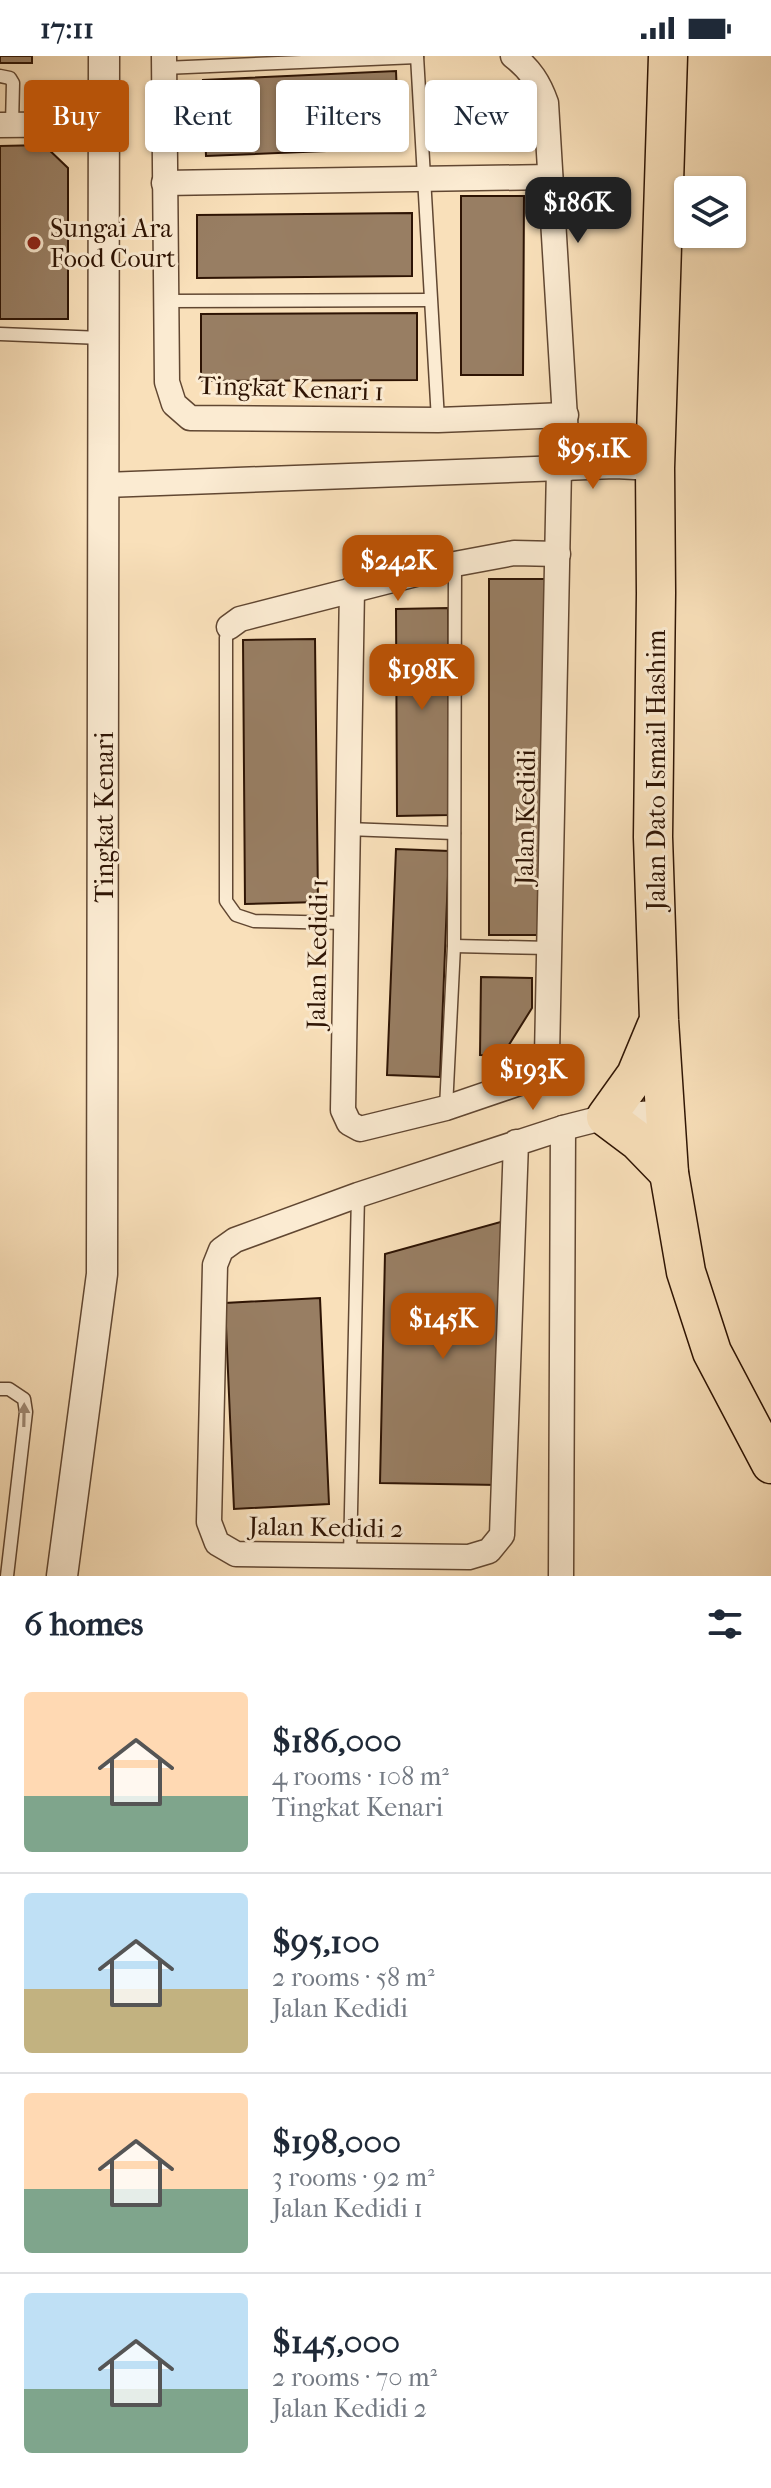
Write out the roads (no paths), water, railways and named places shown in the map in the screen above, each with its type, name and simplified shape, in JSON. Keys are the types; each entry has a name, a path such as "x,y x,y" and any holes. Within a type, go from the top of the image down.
{"main road":[{"name":"Jalan Dato Ismail Hashim","path":"668,56 655,468 653,837 659,1020 669,1173 686,1272 712,1352 771,1464"},
{"path":"659,1020 636,1075 606,1117 638,1141 669,1173"}],"street":[{"name":"Tingkat Kenari","path":"104,56 104,80"},
{"path":"513,56 527,67 546,103 566,415 564,468"},
{"name":"Tingkat Kenari 1","path":"164,62 167,382 174,404 190,418 438,420 566,415"},
{"name":"Tingkat Kenari","path":"62,1576 102,1274 105,152"},
{"path":"164,183 550,177"},
{"path":"105,485 564,468 655,468"},
{"name":"Jalan Kedidi","path":"534,1078 543,1069 547,1056 558,554 564,468"},
{"path":"229,627 240,619 455,564 514,553 558,554"},
{"name":"Jalan Kedidi 1","path":"352,589 343,1110 349,1123 360,1129 446,1108 534,1078"},
{"name":"Jalan Kedidi 2","path":"516,1142 502,1535 489,1551 469,1557 236,1554 217,1543 209,1522 215,1265 221,1250 235,1240 516,1142 606,1117 665,1112"},
{"path":"561,1576 563,1128"}],"lane":[{"path":"164,62 417,56 438,420"},
{"path":"0,76 10,78 13,83 6,125"},
{"path":"165,301 430,300"},
{"path":"0,334 105,338"},
{"path":"446,1108 454,946 455,564"},
{"path":"229,627 226,638 226,901 236,915 254,921 346,923"},
{"path":"347,829 454,833"},
{"path":"454,946 551,948"},
{"path":"350,1556 358,1195"},
{"path":"0,1389 9,1389 24,1399 26,1412 7,1576"}],"place":[{"name":"Sungai Ara Food Court","path":"34,243"}]}
